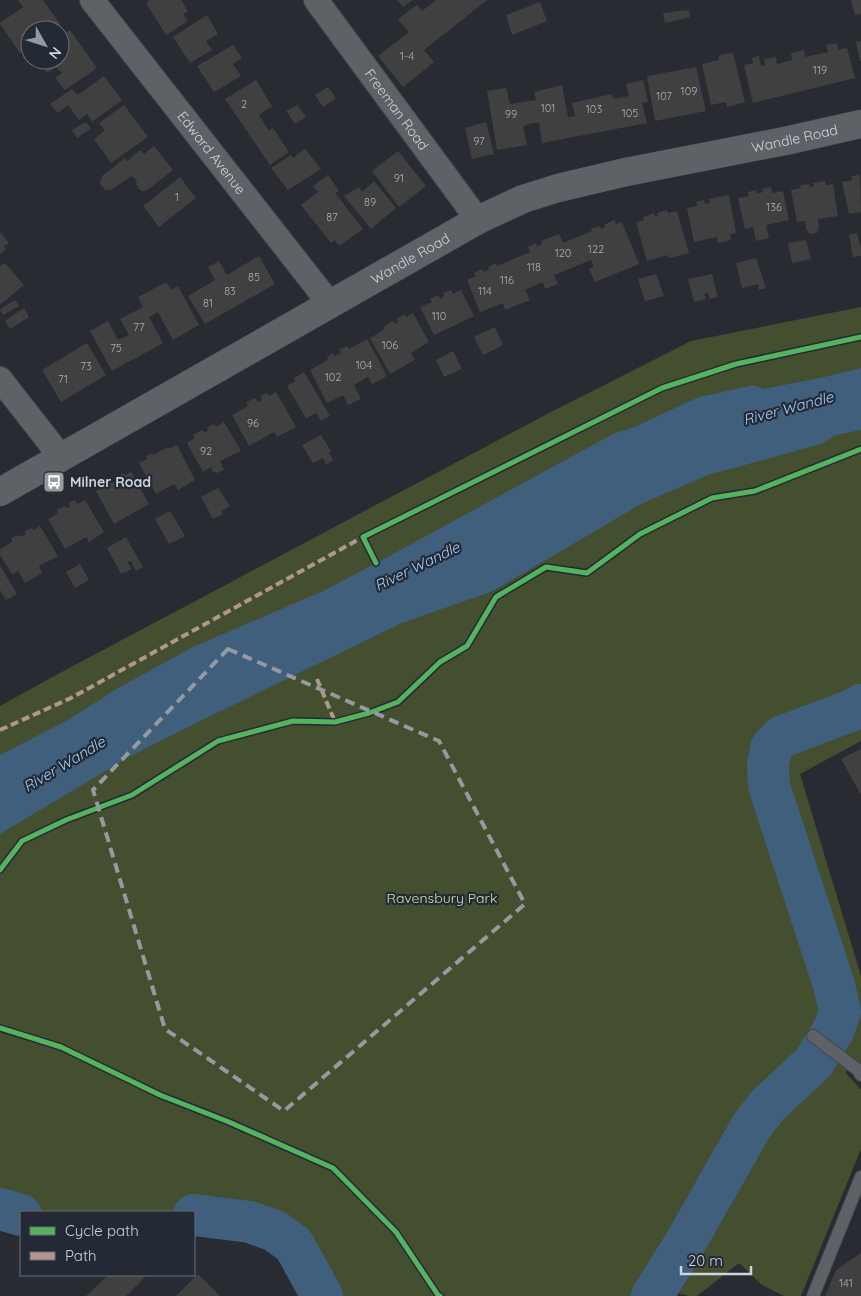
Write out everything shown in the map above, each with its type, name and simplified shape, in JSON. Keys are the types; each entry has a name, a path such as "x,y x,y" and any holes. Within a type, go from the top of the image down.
{"street":[{"name":"Edward Avenue","path":"92,0 330,304"},
{"name":"Freeman Road","path":"316,0 478,220"},
{"name":"Wandle Road","path":"0,492 478,220 522,199 558,188 626,172 861,124"},
{"path":"0,379 62,457"}],"lane":[{"path":"813,1036 858,1070 861,1075"},
{"path":"813,1296 861,1177"}],"highlighted area":[{"path":"228,649 439,741 525,904 284,1111 165,1029 93,790"}],"green space":[{"name":"Ravensbury Park","path":"861,307 861,741 800,774 861,976 861,1066 845,1072 861,1090 861,1149 801,1296 784,1296 762,1285 739,1263 697,1296 689,1296 666,1290 662,1296 314,1296 291,1251 275,1238 250,1229 195,1220 195,1211 20,1211 20,1221 0,1216 0,706 547,414 691,341"}],"water":[{"name":"River Wandle","path":"861,368 861,430 836,435 821,444 708,475 641,504 493,591 402,623 194,724 129,757 0,834 0,755 68,720 118,688 193,647 323,591 615,433 632,428 699,397 754,385 763,389"}],"building":[{"path":"18,0 43,0 57,20 20,20 20,53 0,23 23,7"},
{"path":"150,0 181,0 188,11 183,14 188,21 166,35 146,3"},
{"path":"397,0 413,0 403,7"},
{"path":"436,0 487,0 424,50 434,62 403,87 378,56 409,32 398,19 417,5 422,11"},
{"path":"851,0 861,0 861,14 855,15"},
{"path":"540,2 547,21 512,35 506,15"},
{"path":"689,10 690,17 665,23 663,13"},
{"path":"207,15 218,34 206,41 212,50 190,63 173,37"},
{"path":"70,30 97,68 65,90 55,78 62,73 59,70 70,70"},
{"path":"861,41 861,61 860,61 856,42"},
{"path":"837,43 838,50 847,48 855,78 753,103 744,65 753,63 752,58 759,56 761,66 765,65 764,59 776,57 777,64 792,60 791,53 804,50 805,57 828,52 826,45"},
{"path":"233,45 242,58 233,64 241,76 214,92 197,66"},
{"path":"733,53 745,102 727,107 726,102 711,105 702,64 719,60 719,55"},
{"path":"696,67 706,111 655,121 647,76"},
{"path":"104,76 122,100 92,122 87,114 79,120 68,105 58,113 50,104 72,89 78,95"},
{"path":"256,80 272,106 259,115 269,131 273,128 289,152 270,165 225,99"},
{"path":"643,80 648,102 642,103 647,123 542,143 539,123 533,123 523,126 527,145 497,150 487,91 506,88 510,104 536,100 534,92 562,85 568,117 575,116 572,103 612,94 613,99 629,96 626,84"},
{"path":"328,87 336,98 323,107 315,95"},
{"path":"124,105 148,137 111,163 94,139 105,130 99,123"},
{"path":"297,105 306,117 295,124 286,111"},
{"path":"86,122 91,128 77,138 72,130"},
{"path":"486,122 494,154 472,159 465,128"},
{"path":"154,146 173,170 146,191 141,191 136,184 137,181 132,176 111,190 105,190 100,184 102,176 125,158 127,161 140,150 144,154"},
{"path":"305,149 321,169 288,190 271,168 291,155 293,158"},
{"path":"398,151 426,186 399,207 372,171"},
{"path":"328,175 339,191 335,193 363,229 339,246 335,240 331,243 301,205 318,192 313,186"},
{"path":"860,175 861,212 849,214 842,182 852,180 851,176"},
{"path":"180,177 196,198 159,227 143,206"},
{"path":"374,181 396,208 371,229 344,196 359,187 362,192"},
{"path":"825,181 826,185 833,184 838,216 818,219 819,228 817,233 810,234 806,229 805,221 797,222 791,190 801,188 800,185 809,184 810,187 814,186 813,183"},
{"path":"771,187 772,193 783,191 789,220 766,225 769,238 756,241 753,227 745,229 738,198 749,196 748,192 756,190 757,193 760,193 763,192 762,189"},
{"path":"729,195 736,233 730,234 731,240 718,243 717,237 694,242 687,208 697,206 696,202 704,200 705,204 710,203 709,199"},
{"path":"667,210 668,213 677,211 689,253 669,258 668,255 647,261 636,222 644,220 643,217 654,213 655,217 658,216 657,213"},
{"path":"614,220 616,224 622,222 639,264 595,282 589,269 594,267 591,260 554,275 558,284 545,289 543,282 525,290 530,300 505,310 503,303 480,312 467,280 476,276 474,273 482,269 484,272 489,270 488,267 496,263 497,266 530,252 528,247 536,243 537,247 542,244 541,241 559,234 563,243 592,231 591,229 600,226 601,229 605,228 604,225"},
{"path":"0,232 9,243 4,246 6,249 0,254"},
{"path":"857,233 861,256 853,257 849,235"},
{"path":"806,240 811,259 792,263 788,243"},
{"path":"259,256 275,284 205,324 188,296 215,280 208,267 219,261 227,275"},
{"path":"756,258 766,288 759,290 758,284 742,288 736,263"},
{"path":"5,263 24,285 0,305 0,266"},
{"path":"656,274 664,296 645,301 638,279"},
{"path":"712,274 718,297 710,299 708,293 704,294 706,299 694,302 688,279"},
{"path":"166,282 171,290 178,286 199,325 173,340 158,312 149,317 163,343 112,371 90,331 108,321 118,340 129,335 120,319 143,307 138,297"},
{"path":"451,290 453,294 461,290 474,316 434,335 420,307 432,302 430,299 438,295 440,299 444,296 443,293"},
{"path":"15,300 19,306 3,315 0,309"},
{"path":"24,308 29,317 10,329 5,321"},
{"path":"413,313 429,342 411,353 415,360 390,374 370,338 384,330 383,327 393,321 395,324 398,322 397,319 404,314 406,317"},
{"path":"495,327 503,345 483,355 474,337"},
{"path":"367,339 387,376 372,384 368,377 354,385 361,399 348,405 343,395 327,403 310,370 328,360 327,357 333,353 335,356 341,353 339,350 347,346 349,349"},
{"path":"87,343 106,375 61,402 42,370"},
{"path":"453,351 462,369 444,377 436,360"},
{"path":"304,372 330,416 321,421 316,413 306,418 287,386 295,381 294,378"},
{"path":"276,392 296,427 277,437 274,432 249,446 232,415 248,406 247,402 255,398 258,402 262,400 260,396 267,393 269,396"},
{"path":"224,422 241,451 220,461 224,470 217,473 213,472 211,467 203,472 187,443 195,438 193,435 202,430 205,433 208,430 207,427 214,424 216,427"},
{"path":"321,435 331,451 329,453 333,460 326,465 323,458 313,463 302,445"},
{"path":"177,445 195,480 178,490 174,484 156,494 139,463 147,459 146,456 152,453 153,455 168,447 169,449"},
{"path":"131,472 149,504 114,524 96,491 109,481 111,483 114,482 114,478 123,473 125,475"},
{"path":"218,488 230,506 221,511 223,514 213,519 201,497"},
{"path":"74,500 78,504 85,500 104,532 89,542 86,537 65,549 48,519 57,514 57,510 65,506 67,508 70,507 69,503"},
{"path":"170,511 185,536 169,544 155,519"},
{"path":"40,526 58,556 39,566 42,573 25,583 18,571 12,574 0,555 0,549 12,542 11,538 19,535 22,537 25,535 25,531 32,528 34,530"},
{"path":"126,537 143,567 136,571 131,561 127,562 132,569 121,574 107,548"},
{"path":"80,564 89,580 75,588 66,572"},
{"path":"0,565 17,594 6,600 0,590"},
{"path":"861,749 861,795 841,759"},
{"path":"861,1253 861,1296 825,1296 836,1270"},
{"path":"198,1274 220,1296 176,1296"},
{"path":"107,1276 146,1276 126,1296 86,1296"}],"waterway":[{"path":"652,1296 684,1245 751,1127 767,1106 814,1062 834,1029 840,1011 834,985 769,786 768,765 771,748 781,737 861,705"},
{"path":"0,1209 20,1215"},
{"path":"195,1215 250,1222 275,1231 294,1245 322,1296"}],"marked path":[{"path":"0,730 71,698 363,537"},
{"path":"317,679 335,722"}],"cycle path":[{"path":"376,563 363,537 662,388 736,364 861,337"},
{"path":"0,870 22,841 66,820 132,795 218,741 293,721 335,722 369,713 398,702 440,662 467,646 496,597 546,567 587,573 640,534 712,498 755,491 861,449"},
{"path":"0,1028 61,1047 160,1095 229,1122 333,1168 396,1232 440,1296"}],"place":[{"name":"Milner Road","path":"54,482"}]}
